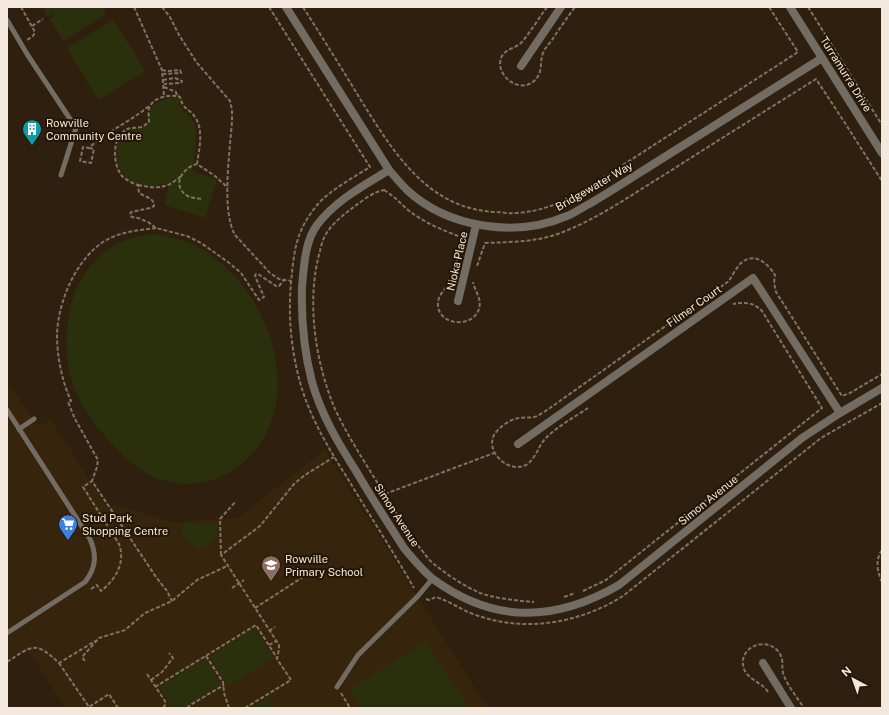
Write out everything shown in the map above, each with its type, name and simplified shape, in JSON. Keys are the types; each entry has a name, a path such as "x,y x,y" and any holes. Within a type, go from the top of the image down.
{"street":[{"name":"Bridgewater Way","path":"286,7 389,170 408,191 424,203 459,220 476,225 503,228 528,227 545,224 568,216 609,192 822,58"},
{"path":"521,66 561,7"},
{"name":"Turramurra Drive","path":"790,7 882,153"},
{"name":"Simon Avenue","path":"389,170 340,201 328,212 316,227 308,246 303,272 302,313 303,330 312,382 333,434 404,548 417,564 433,578 472,602 511,612 534,613 557,611 590,600 619,585 802,438 882,388"},
{"name":"Nioka Place","path":"458,301 476,225"},
{"name":"Filmer Court","path":"518,444 753,278 840,413"},
{"path":"763,663 791,708"}],"lane":[{"path":"7,20 27,54 76,128 61,175"},
{"path":"7,410 90,539 95,551 95,561 92,572 85,582 7,633"},
{"path":"20,429 34,419"},
{"path":"337,687 358,655 420,594 433,578"}],"path":[{"path":"21,7 35,32 33,36 21,43"},
{"path":"134,7 162,70 164,96"},
{"path":"162,7 170,17 179,35 197,63 230,101 232,121 228,210 232,229 235,235 270,273 276,278 291,281"},
{"path":"268,7 370,167"},
{"path":"303,7 378,127 407,167 446,199 483,212 514,214 538,211 578,194 798,52 770,7"},
{"path":"808,7 882,125"},
{"path":"32,26 43,19"},
{"path":"162,70 180,70 181,73 163,74"},
{"path":"163,80 175,78 182,81 181,83 164,86"},
{"path":"816,79 882,181"},
{"path":"164,86 176,92 177,96 180,97 182,105 196,117 199,128 200,143 197,164"},
{"path":"89,148 94,149 91,163 80,161 83,147 89,148 108,133 136,117 164,96 177,96"},
{"path":"150,105 148,110 149,122 142,126 127,129 122,133 118,140 115,154 119,171 123,177 138,186 163,187 171,184 182,175"},
{"path":"108,133 118,140"},
{"path":"201,199 186,195 180,188 179,181 186,168 190,166 197,164 215,176 228,188"},
{"path":"138,186 139,193 151,199 154,206 131,212 130,215 132,217 148,222 156,228 187,236 214,252 241,273 259,300 264,297 255,276 256,274 276,286 279,286 284,280"},
{"path":"461,237 420,218 408,210 393,195 385,190 378,192 342,215 325,234 317,262 314,277 314,328 316,342 329,392 342,423 416,543 433,564 478,592 514,600 538,602"},
{"path":"156,228 118,235 104,242 84,260 73,275 62,307 57,333 62,378 71,401 68,402 75,419 98,460 98,467 92,481 172,601"},
{"path":"590,406 546,438 534,457 525,465 513,466 504,463 494,453 492,445 494,435 509,422 516,418 535,417 550,408 728,281 742,263 752,258 761,260 769,266 775,275 774,283 776,292 842,396 850,393 882,374"},
{"path":"560,598 581,592 606,580 822,408 762,311 756,304 743,302 733,304"},
{"path":"221,555 260,526 294,484 305,475 334,457 422,598 429,600 436,597 472,614 490,619 516,623 555,623 593,612 623,596 821,438 882,403"},
{"path":"385,494 494,453"},
{"path":"236,501 220,519 221,555 280,647 277,659"},
{"path":"882,550 878,555 877,565 882,582"},
{"path":"60,663 99,638 125,630 145,613 172,601 197,580 228,566"},
{"path":"254,608 303,577"},
{"path":"232,588 244,580"},
{"path":"155,687 256,625 290,680 245,708"},
{"path":"269,631 275,627"},
{"path":"85,661 82,657 99,638"},
{"path":"269,645 276,641"},
{"path":"7,662 28,649 37,647 46,651 60,663 89,707 109,694 118,708"},
{"path":"151,680 162,672 173,658 170,653"},
{"path":"206,656 224,685 224,693 229,708"},
{"path":"147,674 165,703 163,708"},
{"path":"187,708 224,685"},
{"path":"337,687 350,708"}],"shaded area":[{"name":"Rowville Primary School","path":"7,382 39,426 51,419 108,509 114,505 174,522 237,518 326,449 330,459 488,708 65,708 27,648 7,661"}],"green space":[{"path":"42,7 102,7 106,14 64,41 50,19 54,17 52,14 48,17"},
{"path":"113,20 146,71 98,100 67,48"},
{"path":"169,97 179,98 181,107 189,115 195,127 196,146 193,171 217,180 205,218 164,205 170,182 150,186 133,182 120,170 117,161 117,145 123,133 146,125 149,114 155,104"},
{"path":"158,234 179,239 199,247 231,272 249,294 263,318 272,345 277,372 277,399 270,425 256,449 245,461 232,471 218,478 204,482 188,484 173,483 143,471 127,459 103,434 85,410 75,389 68,365 66,339 69,314 76,290 85,273 96,260 112,247 128,239"},
{"path":"217,523 217,537 197,551 181,535 182,524"},
{"path":"255,628 274,658 228,686 210,657"},
{"path":"426,641 469,708 361,708 349,690"},
{"path":"205,658 221,684 182,708 173,708 160,687"},
{"path":"268,697 275,708 251,708"}],"place":[{"name":"Rowville Community Centre","path":"32,146"},
{"name":"Stud Park Shopping Centre","path":"68,541"},
{"name":"Rowville Primary School","path":"271,582"}]}
